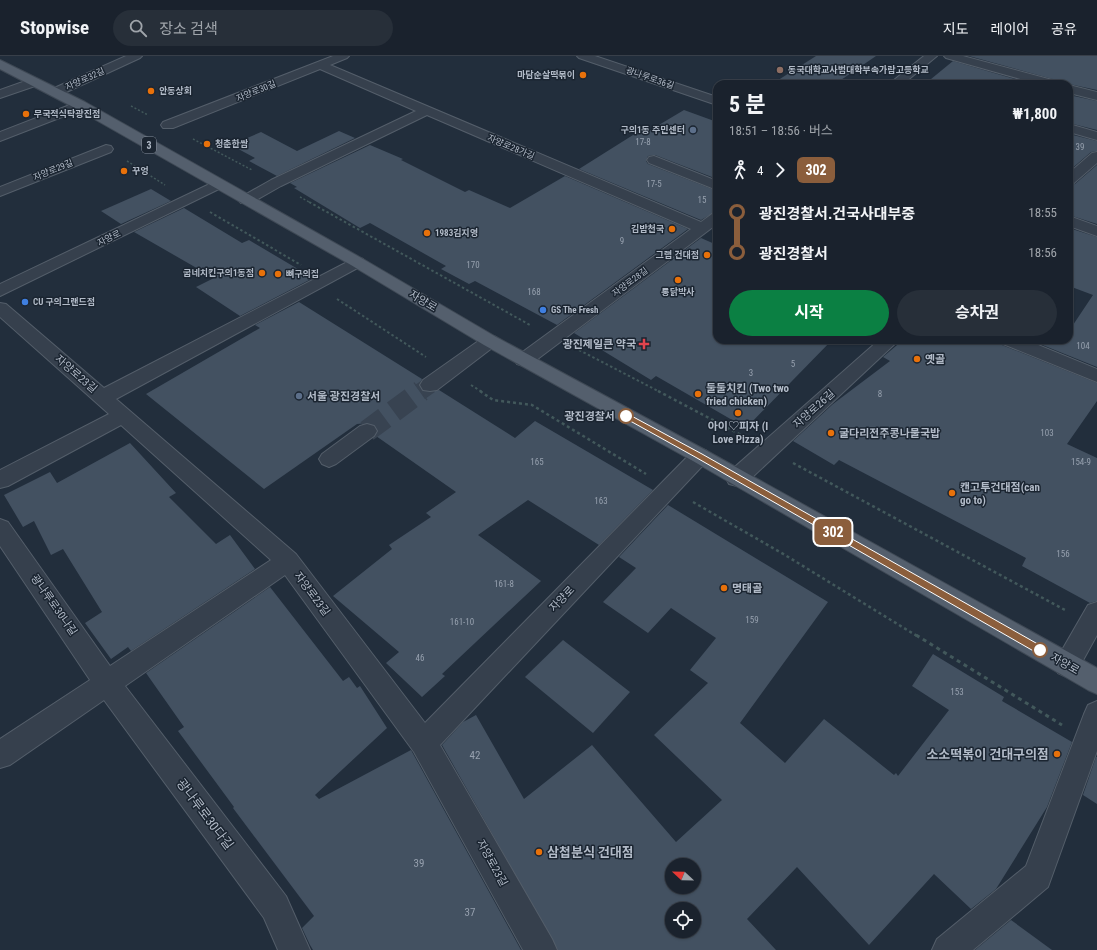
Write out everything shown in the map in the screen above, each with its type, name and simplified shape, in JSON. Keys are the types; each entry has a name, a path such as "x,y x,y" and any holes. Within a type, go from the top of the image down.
{"main road":[{"name":"자양로","path":"0,64 80,105 357,262 490,341 700,456 1097,682"}],"street":[{"name":"자양로32길","path":"56,92 136,56"},
{"name":"자양로30길","path":"168,125 344,56"},
{"name":"광나루로36길","path":"583,56 713,100"},
{"path":"901,80 931,56"},
{"path":"950,56 1037,80"},
{"name":"자양로28가길","path":"320,65 702,228"},
{"path":"0,94 34,82"},
{"path":"1073,90 1097,96"},
{"path":"0,137 80,105"},
{"path":"246,200 276,183 425,111"},
{"path":"1073,129 1097,136"},
{"name":"자양로29길","path":"0,192 106,149"},
{"path":"1073,177 1097,156"},
{"path":"654,160 713,184"},
{"name":"자양로","path":"0,291 218,184"},
{"name":"자양로28길","path":"524,360 713,220"},
{"path":"1073,222 1097,231"},
{"path":"103,397 357,262"},
{"name":"자양로23길","path":"0,308 124,415 288,561 424,743 541,950"},
{"path":"430,385 490,341"},
{"name":"자양로26길","path":"737,478 886,344"},
{"path":"1019,344 1097,376"},
{"path":"0,480 124,415"},
{"path":"329,459 367,431"},
{"name":"자양로","path":"424,743 700,456"},
{"name":"광나루로30나길","path":"0,528 108,683"},
{"path":"0,755 288,561"},
{"path":"1067,665 1097,612"},
{"name":"광나루로30다길","path":"108,683 275,907 294,950"},
{"path":"948,950 1037,876 1092,727"}],"path":[{"path":"106,149 325,279 338,302 450,371 493,400 532,406 668,488 1092,727"}],"building":[{"path":"816,56 876,56 841,80 778,80"},
{"path":"969,56 1097,56 1097,90 1073,85 1073,80 1056,80"},
{"path":"953,61 1018,80 930,80"},
{"path":"1073,96 1097,101 1097,130 1073,124"},
{"path":"684,110 713,121 713,177 655,155 648,156 646,161 648,164 713,189 713,213 701,220 579,169 641,130 647,132"},
{"path":"339,131 355,138 277,176 249,161 255,158 231,145 261,132 297,151"},
{"path":"1073,135 1097,141 1097,151 1091,152 1073,168"},
{"path":"370,145 403,159 401,160 465,192 469,190 510,208 565,176 688,229 557,325 475,281 469,284 441,269 446,266 370,223 360,228 294,188 297,187 290,183"},
{"path":"1097,165 1097,224 1073,216 1073,184"},
{"path":"151,189 171,201 121,224 101,211"},
{"path":"184,208 242,243 249,240 313,278 240,316 196,287 214,278 134,232"},
{"path":"1073,229 1097,237 1097,367 1040,344 1073,344 1073,325 1093,295 1073,288"},
{"path":"701,238 713,243 713,344 828,344 746,428 656,376 651,380 574,333"},
{"path":"299,302 422,379 419,386 423,391 430,392 439,390 515,438 535,421 653,490 599,545 528,500 478,535 541,581 442,674 445,676 422,697 386,663 399,652 333,596 392,549 389,545 431,517 426,513 456,492 376,436 378,430 374,425 367,423 357,424 264,489 146,394 260,328 255,325"},
{"path":"898,344 1001,344 1097,383 1097,401 1067,444 1097,458 1097,601 1090,603 1022,566 1026,558 839,460 834,465 793,441 833,404 890,361 883,357"},
{"path":"130,443 176,493 169,497 216,544 230,535 255,569 131,651 128,647 111,659 85,623 102,612 63,549 51,555 34,521 23,527 4,495 50,472 57,483"},
{"path":"668,505 828,602 740,723 785,763 824,719 894,775 896,773 898,776 949,710 912,686 933,654 1004,697 1002,701 1072,742 1047,807 996,889 971,909 934,874 869,945 797,867 747,919 776,950 558,950 442,745 463,722 476,715 524,799 592,745 676,842 722,800 654,735 708,683 690,670 716,638 671,608 648,633 603,602 636,568 619,557"},
{"path":"270,587 343,681 349,677 357,688 360,686 387,728 315,795 319,799 411,750 521,950 313,950 302,928 314,916 233,808 234,807 178,731 184,727 146,673"},
{"path":"563,640 630,692 593,733 525,677"},
{"path":"1097,757 1097,804 1083,795"},
{"path":"1011,920 1052,950 975,950"}],"tunnel":[{"path":"420,392 430,385"},
{"path":"367,431 421,391"}],"bus line":[{"name":"302","path":"626,416 700,456 1040,650"}],"place":[{"name":"동국대학교사범대학부속가람고등학교","path":"780,70"},
{"name":"마담순살떡볶이","path":"583,75"},
{"name":"안동상회","path":"151,91"},
{"name":"무국적식탁광진점","path":"26,114"},
{"name":"구의1동 주민센터","path":"693,130"},
{"name":"청춘한쌈","path":"207,144"},
{"name":"꾸엉","path":"124,171"},
{"name":"김밥천국","path":"672,229"},
{"name":"1983김지영","path":"427,233"},
{"name":"그랩 건대점","path":"707,255"},
{"name":"굽네치킨구의1동점","path":"262,273"},
{"name":"뼈구의집","path":"278,274"},
{"name":"통닭박사","path":"678,280"},
{"name":"CU 구의그랜드점","path":"25,302"},
{"name":"GS The Fresh","path":"543,310"},
{"name":"광진제일큰 약국","path":"644,344"},
{"name":"옛골","path":"917,359"},
{"name":"둘둘치킨 (Two two fried chicken)","path":"698,394"},
{"name":"서울 광진경찰서","path":"299,396"},
{"name":"아이♡피자 (I Love Pizza)","path":"738,413"},
{"name":"광진경찰서","path":"626,416"},
{"name":"굴다리전주콩나물국밥","path":"831,433"},
{"name":"캔고투건대점(can go to)","path":"952,493"},
{"name":"명태골","path":"724,588"},
{"name":"소소떡볶이 건대구의점","path":"1057,754"},
{"name":"삼첩분식 건대점","path":"539,852"}]}
